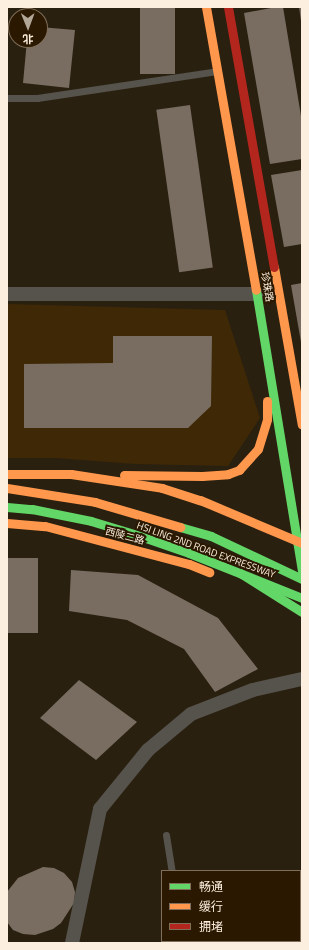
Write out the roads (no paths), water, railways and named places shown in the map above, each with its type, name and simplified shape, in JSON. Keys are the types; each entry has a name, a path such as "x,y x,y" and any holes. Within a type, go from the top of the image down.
{"main road":[{"name":"珍珠路","path":"206,7 300,542 302,572"},
{"name":"珍珠路","path":"228,7 302,425"},
{"path":"7,474 202,476 228,474 239,470 248,462 258,449 267,419 264,337"},
{"path":"71,474 131,482 168,490 200,500 300,542"},
{"name":"HSI LING 2ND ROAD EXPRESSWAY","path":"7,488 95,502 169,523 211,536 302,579"},
{"name":"HSI LING 2ND ROAD EXPRESSWAY","path":"7,507 32,509 91,521 189,553 302,598"},
{"name":"西陵二路","path":"7,523 45,526 189,564 217,575"},
{"path":"240,573 302,612"},
{"path":"238,583 302,608"}],"street":[{"path":"7,294 257,294"},
{"path":"72,943 100,809 148,750 191,714 253,690 302,679"}],"lane":[{"path":"7,98 37,98 217,71"},
{"path":"166,835 172,870"}]}
